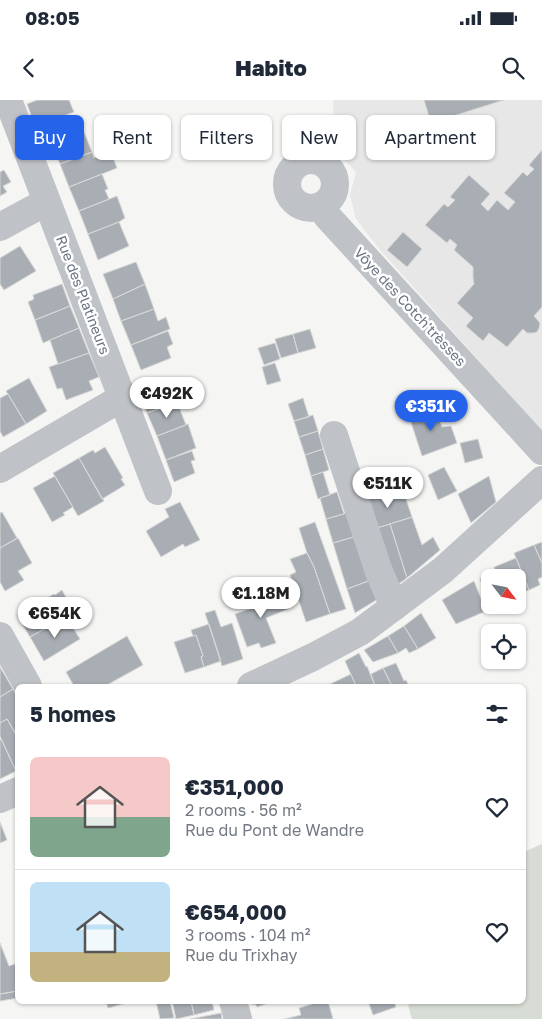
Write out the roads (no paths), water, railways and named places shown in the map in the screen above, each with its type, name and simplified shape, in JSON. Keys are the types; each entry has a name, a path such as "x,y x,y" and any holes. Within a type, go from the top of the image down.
{"street":[{"name":"Rue des Platineurs","path":"8,100 158,491"},
{"path":"0,227 46,202"},
{"name":"Vôye des Cotch'trèsses","path":"322,206 327,216 542,451"},
{"path":"0,469 123,398"},
{"path":"334,435 378,569 394,607"},
{"path":"255,684 360,632 444,570 542,480"},
{"path":"0,636 27,684"},
{"path":"0,798 15,792"},
{"path":"234,1004 238,1019"}]}
